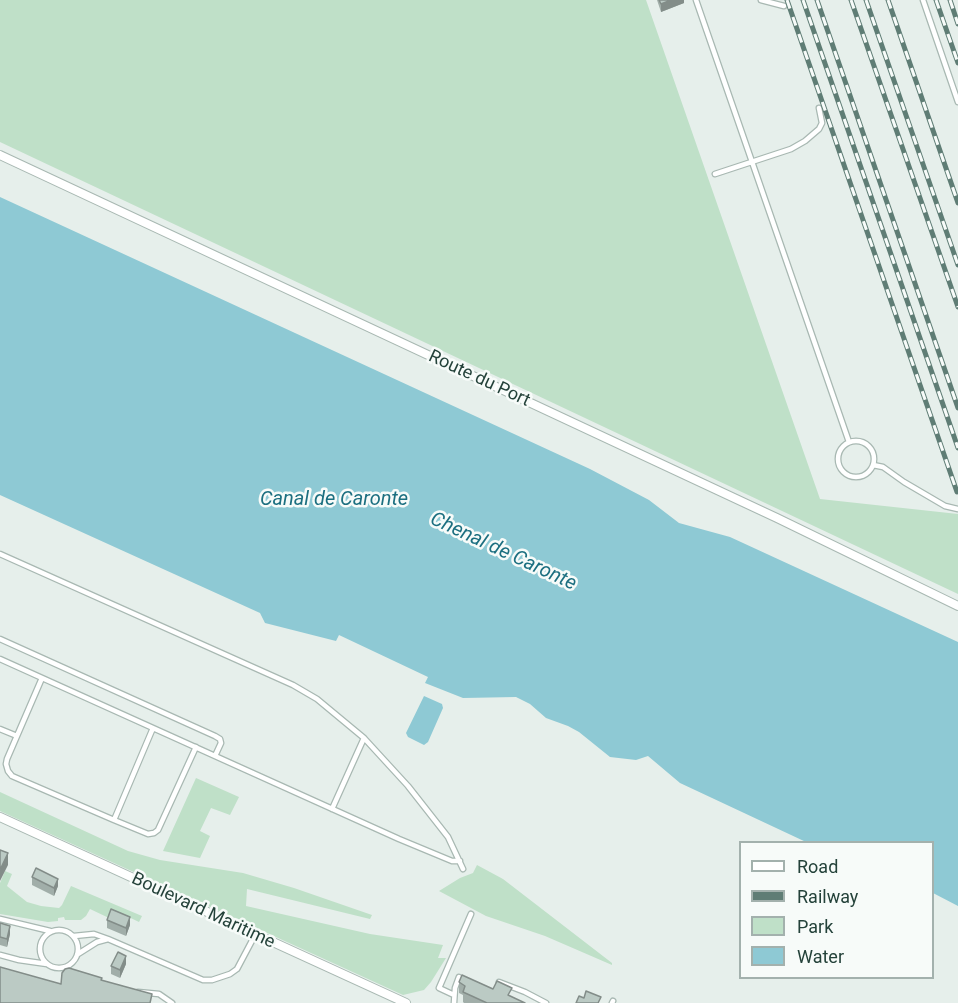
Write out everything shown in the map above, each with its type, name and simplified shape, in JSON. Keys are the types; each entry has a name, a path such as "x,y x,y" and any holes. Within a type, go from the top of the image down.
{"street":[{"name":"Route du Port","path":"0,155 958,606"},
{"path":"912,583 958,600"},
{"name":"Boulevard Maritime","path":"0,817 406,1003"}],"lane":[{"path":"696,0 849,442"},
{"path":"761,0 784,6"},
{"path":"923,0 958,102"},
{"path":"716,174 791,149 812,136 822,123 819,108"},
{"path":"861,441 871,448 873,465 866,474 855,477 844,472 838,462 840,450 849,442 861,441"},
{"path":"873,465 883,467 945,506 958,509"},
{"path":"0,554 293,685 333,710 364,738 408,786 448,837 464,869"},
{"path":"0,639 215,736 220,739 221,743 215,756"},
{"path":"0,659 409,844 452,861 460,861"},
{"path":"42,678 6,764 12,776 148,834 158,830 195,747"},
{"path":"114,820 153,728"},
{"path":"0,729 17,736"},
{"path":"332,809 364,738"},
{"path":"454,996 439,988 471,914"},
{"path":"0,919 50,931 63,929 74,936 78,947 74,972 0,955"},
{"path":"47,964 42,959 39,946 41,940 50,931"},
{"path":"74,936 94,934 203,980 212,980 237,969 255,935"},
{"path":"53,967 66,967 97,942 108,939"},
{"path":"454,1003 459,977"},
{"path":"498,982 546,1003"},
{"path":"145,997 136,992 159,994 172,1003"}],"green space":[{"path":"0,0 646,0 820,499 958,514 958,594 0,142"},
{"path":"196,778 239,797 230,815 211,808 200,831 210,836 200,858 163,851"},
{"path":"0,792 128,851 160,860 243,873 372,915 370,919 247,889 246,906 370,934 443,945 438,958 446,958 424,990 403,995 0,811"},
{"path":"477,865 503,879 612,965 545,936 486,916 439,891 473,873"},
{"path":"5,871 12,874 7,886 27,902 59,908 71,886 142,916 139,922 114,910 109,918 90,909 81,920 65,920 64,917 58,918 58,921 48,922 0,914 0,883"}],"water":[{"name":"Canal de Caronte","path":"0,197 590,469 649,500 679,523 730,537 958,642 958,906 934,894 934,841 804,841 680,783 648,756 636,760 610,757 579,732 546,718 530,704 516,697 463,698 425,683 428,677 339,635 336,641 265,623 260,613 0,495"},
{"path":"424,696 442,704 443,708 428,742 424,745 408,737 406,733"}],"building":[{"path":"659,0 671,0 661,4"},
{"path":"0,850 8,853 0,870"},
{"path":"36,868 58,879 54,888 32,877"},
{"path":"111,909 130,917 126,928 107,920"},
{"path":"0,923 10,926 7,939 0,937"},
{"path":"118,952 126,956 120,970 111,966"},
{"path":"0,967 61,984 62,973 69,968 102,978 101,980 152,994 150,1003 0,1003"},
{"path":"462,975 493,989 497,981 512,988 508,995 525,1003 487,1003 463,992 465,986 459,982"},
{"path":"586,991 601,997 598,1003 576,1003 579,996 584,998"}],"railway":[{"path":"787,0 957,492"},
{"path":"803,0 958,448"},
{"path":"817,0 958,408"},
{"path":"851,0 958,307"},
{"path":"866,0 958,265"},
{"path":"888,0 958,203"},
{"path":"936,0 958,63"},
{"path":"950,0 958,24"}],"water label":[{"name":"Chenal de Caronte","path":"503,552"}]}
